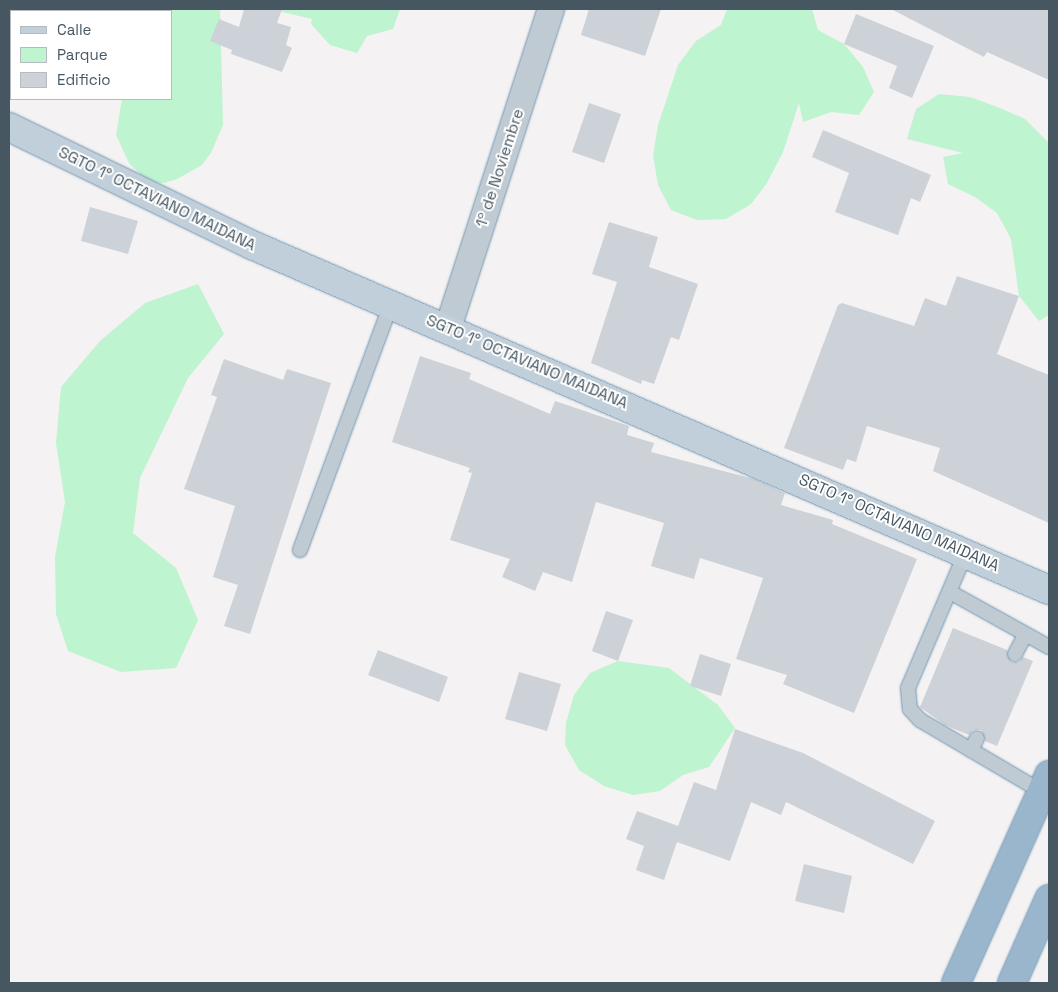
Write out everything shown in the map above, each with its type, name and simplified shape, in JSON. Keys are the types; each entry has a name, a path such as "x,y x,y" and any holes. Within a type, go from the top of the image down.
{"highway":[{"path":"956,983 1046,784"},
{"path":"1012,983 1049,899"}],"main road":[{"name":"SGTO 1° OCTAVIANO MAIDANA","path":"9,127 252,245 966,552 1049,590"}],"street":[{"name":"1º de Noviembre","path":"448,328 552,9"}],"lane":[{"path":"300,550 391,304"},
{"path":"966,552 908,688 907,699 910,709 920,720 974,744 1046,784"},
{"path":"950,592 1049,647"},
{"path":"1015,654 1025,635"}],"green space":[{"path":"117,9 220,9 223,125 211,153 202,165 177,179 164,183 151,182 129,163 116,135 122,100 172,100 172,10"},
{"path":"270,9 400,9 393,29 367,36 357,53 330,45 311,24 312,19"},
{"path":"727,9 812,9 818,30 844,44 863,67 874,92 859,115 831,112 803,122 799,103 783,152 767,183 751,204 726,219 697,220 671,210 658,185 653,155 658,125 678,65 696,41 721,25"},
{"path":"939,94 970,97 1025,119 1049,143 1049,315 1039,321 1019,296 1011,239 997,213 975,197 948,184 943,157 963,153 907,139 916,109"},
{"path":"198,284 224,334 188,378 140,478 133,533 176,568 198,620 176,668 121,672 68,651 56,614 55,557 65,502 56,443 61,387 100,341 145,303"},
{"path":"618,661 669,668 718,705 735,728 709,767 683,775 660,791 633,795 604,786 579,770 565,745 566,723 574,695 590,673"}],"building":[{"path":"244,9 282,9 277,23 291,27 286,45 292,48 282,72 231,54 232,50 210,41 219,19 239,27"},
{"path":"589,9 661,9 645,56 581,35"},
{"path":"891,9 1049,9 1049,80 987,52 984,57"},
{"path":"856,14 934,46 912,98 889,88 897,66 844,44"},
{"path":"589,103 621,114 604,163 572,152"},
{"path":"823,130 931,175 920,202 911,198 898,235 835,212 849,173 812,157"},
{"path":"90,207 138,221 128,254 81,241"},
{"path":"609,222 658,237 649,267 698,284 679,340 671,337 654,384 642,380 641,384 591,363 617,282 592,274"},
{"path":"957,276 1019,296 997,354 1049,375 1049,523 933,471 940,448 867,426 856,462 847,459 843,470 784,448 838,305 842,303 914,326 925,298 946,306"},
{"path":"420,356 471,373 469,379 550,414 555,401 629,426 627,435 654,443 651,452 754,479 785,493 781,505 833,520 832,524 917,559 854,713 783,684 787,675 736,659 763,578 700,558 694,579 651,566 664,523 596,502 572,582 543,572 535,591 502,577 510,559 450,540 472,473 468,472 470,468 392,442"},
{"path":"224,359 283,380 287,369 331,383 250,634 224,626 238,585 213,577 235,506 184,489 217,397 211,395"},
{"path":"606,611 633,620 618,661 592,651"},
{"path":"953,628 1007,650 1011,662 1019,662 1023,657 1033,661 997,746 985,741 981,730 973,730 969,735 945,725 920,707"},
{"path":"378,650 448,677 439,702 368,675"},
{"path":"700,654 731,664 721,696 690,686"},
{"path":"519,672 561,684 547,731 505,719"},
{"path":"735,729 803,753 935,821 913,864 786,802 781,815 751,802 730,861 677,842 664,880 636,870 644,846 626,839 637,811 678,826 694,782 716,790"},
{"path":"804,864 852,876 844,913 795,901"}]}
